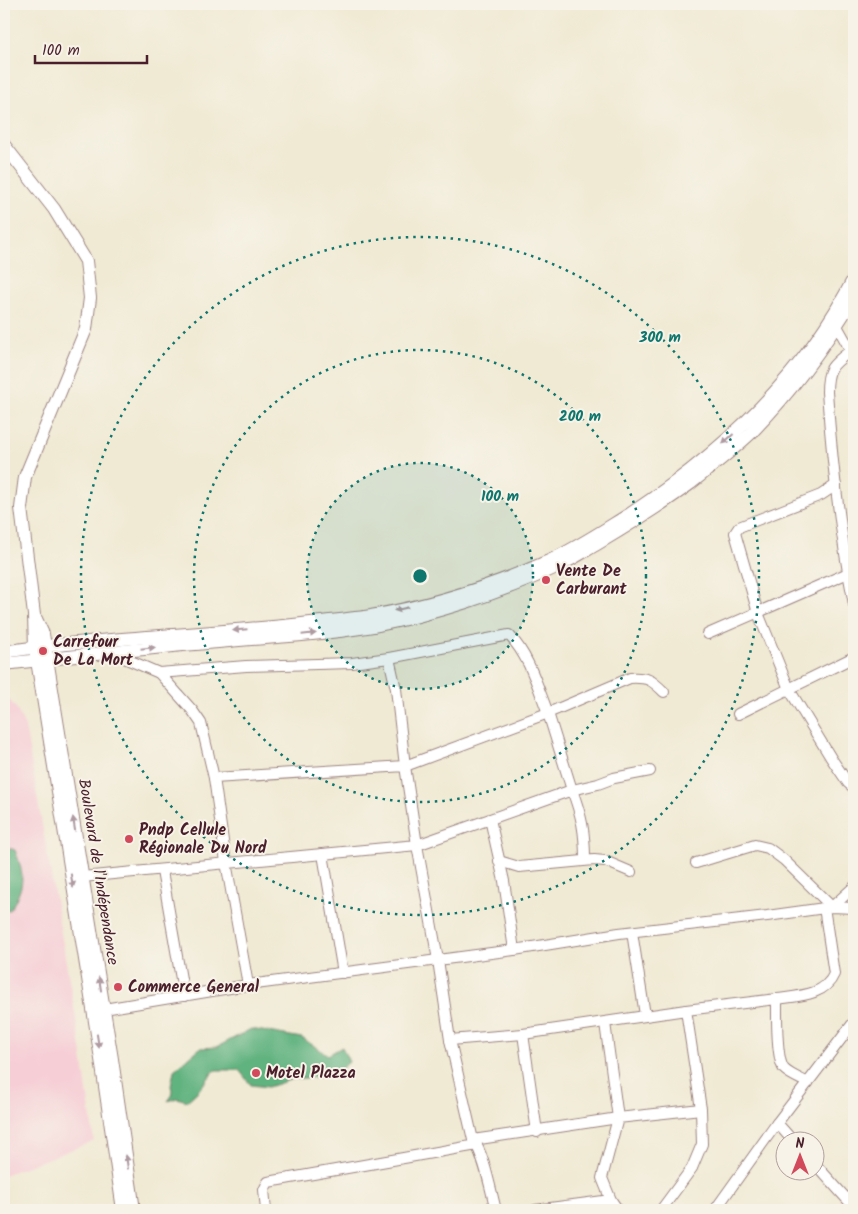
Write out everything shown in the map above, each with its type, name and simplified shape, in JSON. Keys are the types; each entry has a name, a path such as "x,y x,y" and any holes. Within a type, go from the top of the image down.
{"main road":[{"path":"4,145 54,209 86,261 90,298 86,329 25,477 21,508 34,615 43,634 41,653"},
{"path":"4,664 20,662 41,653 371,616 433,602 488,584 550,560 602,532 661,493 704,461 747,422 781,386 814,344 854,278"},
{"path":"4,652 110,652 311,634 373,626 435,611 502,589 555,568 630,525 667,500 716,463 750,434 785,396 813,361 854,297"},
{"name":"Boulevard de l'Indépendance","path":"41,653 40,678 123,1210"},
{"name":"Boulevard de l'Indépendance","path":"41,653 82,877 134,1210"},
{"path":"20,662 40,678"}],"street":[{"path":"837,326 853,353 834,363 827,376 828,416 848,573 854,604"},
{"path":"836,485 821,495 739,527 735,533 758,613 790,689 848,783 854,788"},
{"path":"821,495 839,507"},
{"path":"708,634 848,573"},
{"path":"110,652 159,672 246,666 352,663 389,658 509,635 518,644 529,664 548,713 583,822 585,860"},
{"path":"389,658 396,689 405,766 450,1040 475,1143 496,1210"},
{"path":"738,714 854,658"},
{"path":"159,672 201,723 214,778 226,862 248,985"},
{"path":"214,778 405,766 548,713 630,678 652,680 664,692"},
{"path":"82,877 418,845 572,790 614,778 650,771"},
{"path":"490,819 504,881 514,950"},
{"path":"450,1040 523,1034 605,1023 645,1015 777,999 811,993 831,983 834,974 828,907 784,860 768,848 755,845 696,863"},
{"path":"323,854 343,973"},
{"path":"499,861 519,867 585,860 605,861 631,872"},
{"path":"162,870 184,996"},
{"path":"828,907 854,887"},
{"path":"104,1009 248,985 514,950 632,932 828,907 854,908"},
{"path":"632,932 645,1015"},
{"path":"777,999 777,1024 781,1061 785,1069 808,1083"},
{"path":"661,1210 676,1192 698,1157 702,1144 701,1110 686,1010"},
{"path":"715,1210 854,1022"},
{"path":"605,1023 618,1118 602,1178 611,1200 618,1210"},
{"path":"523,1034 536,1132"},
{"path":"266,1210 264,1190 268,1182 618,1118 701,1110"},
{"path":"777,1124 785,1132"},
{"path":"826,1176 854,1207"},
{"path":"535,1210 611,1200"}],"shaded area":[{"path":"4,694 16,708 25,727 81,1048 94,1141 4,1175"}],"green space":[{"path":"4,846 15,850 21,867 22,881 15,902 10,910 4,912"},
{"path":"251,1029 302,1038 328,1055 342,1047 349,1062 332,1076 293,1079 268,1087 251,1085 239,1070 215,1070 187,1101 177,1098 168,1101 173,1094 171,1086 174,1070 200,1048 217,1047"}],"place":[{"name":"Vente De Carburant","path":"546,580"},
{"name":"Carrefour De La Mort","path":"43,651"},
{"name":"Pndp Cellule Régionale Du Nord","path":"129,839"},
{"name":"Commerce General","path":"118,987"},
{"name":"Motel Plazza","path":"256,1073"}]}
